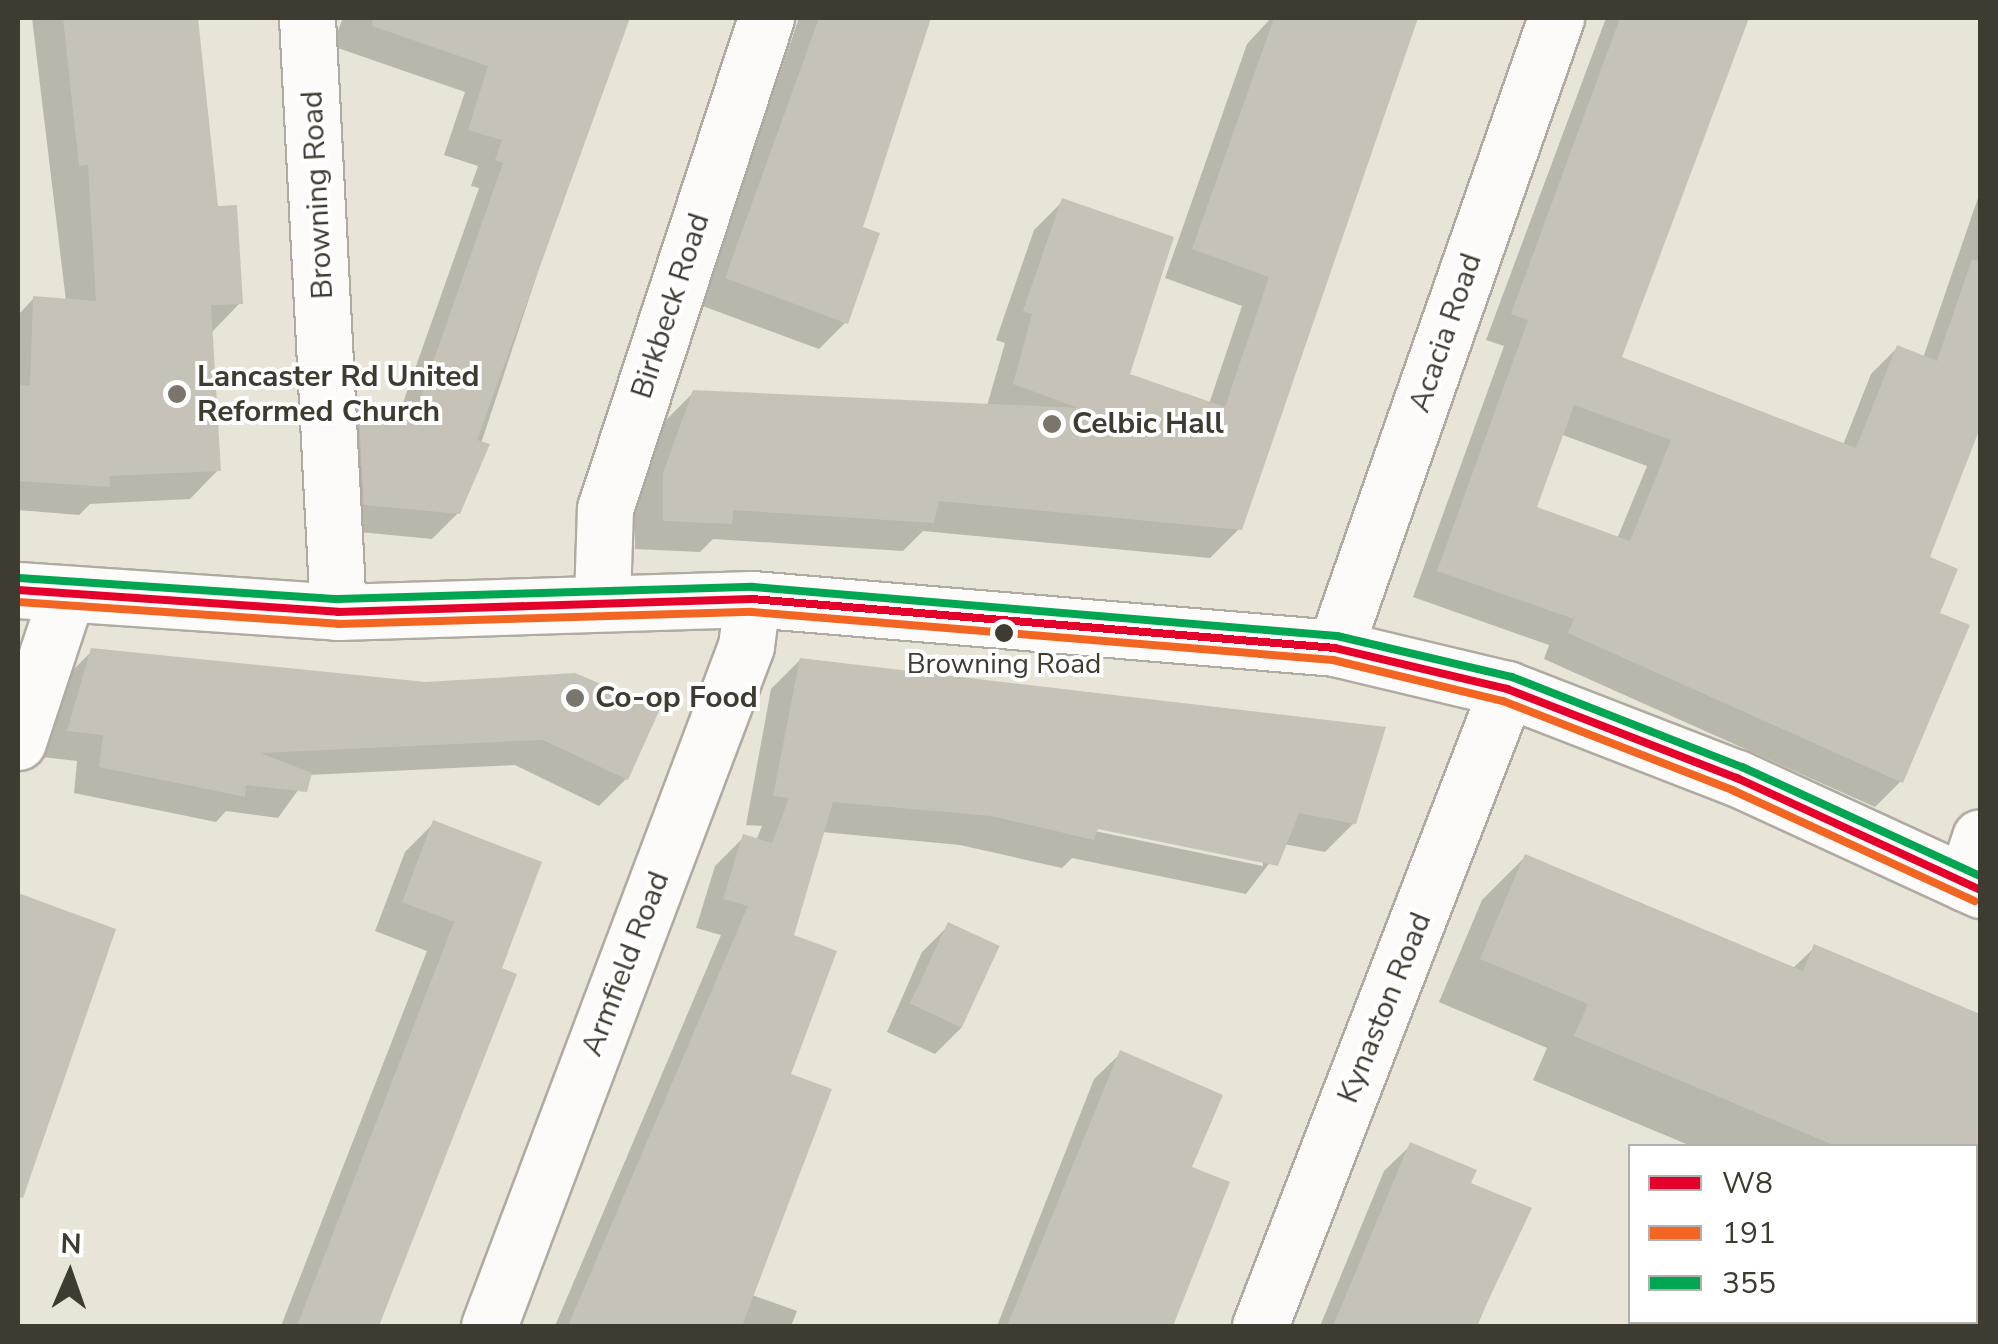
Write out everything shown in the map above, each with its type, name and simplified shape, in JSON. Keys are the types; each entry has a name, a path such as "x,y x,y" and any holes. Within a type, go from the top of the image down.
{"street":[{"name":"Browning Road","path":"306,18 338,612"},
{"name":"Birkbeck Road","path":"602,599 605,509 766,18"},
{"name":"Acacia Road","path":"1335,648 1556,18"},
{"path":"18,742 42,593 338,612 602,599 752,598 1335,648 1507,689 1975,870"},
{"name":"Armfield Road","path":"490,1326 746,646 752,598"},
{"name":"Kynaston Road","path":"1260,1326 1507,689"}],"building":[{"path":"63,18 198,18 218,206 237,205 243,304 211,305 221,471 109,476 110,487 18,481 18,384 30,386 33,296 96,301 88,165 79,166"},
{"path":"373,18 630,18 477,440 490,444 460,514 364,505 358,402 413,419 503,163 495,160 502,140 468,130 488,66 372,26"},
{"path":"819,18 931,18 863,227 880,233 848,324 725,278"},
{"path":"1274,18 1418,18 1242,530 939,501 934,523 733,510 732,524 663,521 663,473 693,390 1078,408 1013,384 1032,314 1023,311 1062,198 1174,237 1130,374 1225,407 1269,277 1192,249"},
{"path":"1620,18 1749,18 1622,357 1856,448 1897,345 1937,361 1972,259 1980,261 1980,428 1930,557 1958,569 1940,613 1970,625 1903,783 1568,633 1574,619 1437,571 1528,320 1511,314","holes":["1574,405 1671,440 1630,541 1537,507"]},
{"path":"91,648 425,682 575,673 660,709 628,780 543,740 260,753 312,773 307,792 246,785 245,797 99,767 103,735 67,731"},
{"path":"800,658 1386,727 1356,824 1299,813 1278,866 1098,829 1094,840 991,816 833,802 794,935 837,951 791,1074 832,1089 742,1326 568,1326 748,906 723,899 743,834 772,843 789,798 773,796"},
{"path":"433,820 542,862 502,968 517,974 379,1326 297,1326 454,922 402,902"},
{"path":"1525,854 1803,971 1814,944 1980,1014 1980,1146 1831,1144 1574,1036 1588,1004 1480,959"},
{"path":"18,893 116,929 23,1198 18,1197"},
{"path":"948,922 1000,946 962,1028 910,1004"},
{"path":"1120,1050 1223,1095 1192,1167 1230,1182 1173,1326 1007,1326"},
{"path":"1410,1142 1477,1170 1471,1183 1532,1208 1476,1326 1333,1326"}],"transit line":[{"name":"355","path":"19,578 338,599 753,587 1337,636 1512,677 1742,767 1980,876"},
{"name":"W8","path":"18,590 338,612 752,599 1335,648 1507,689 1737,778 1980,890"},
{"name":"191","path":"18,602 338,624 752,612 1333,660 1503,701 1732,790 1975,901"}],"place":[{"name":"Lancaster Rd United Reformed Church","path":"177,394"},
{"name":"Celbic Hall","path":"1052,424"},
{"name":"Browning Road","path":"1004,633"},
{"name":"Co-op Food","path":"575,698"}]}
